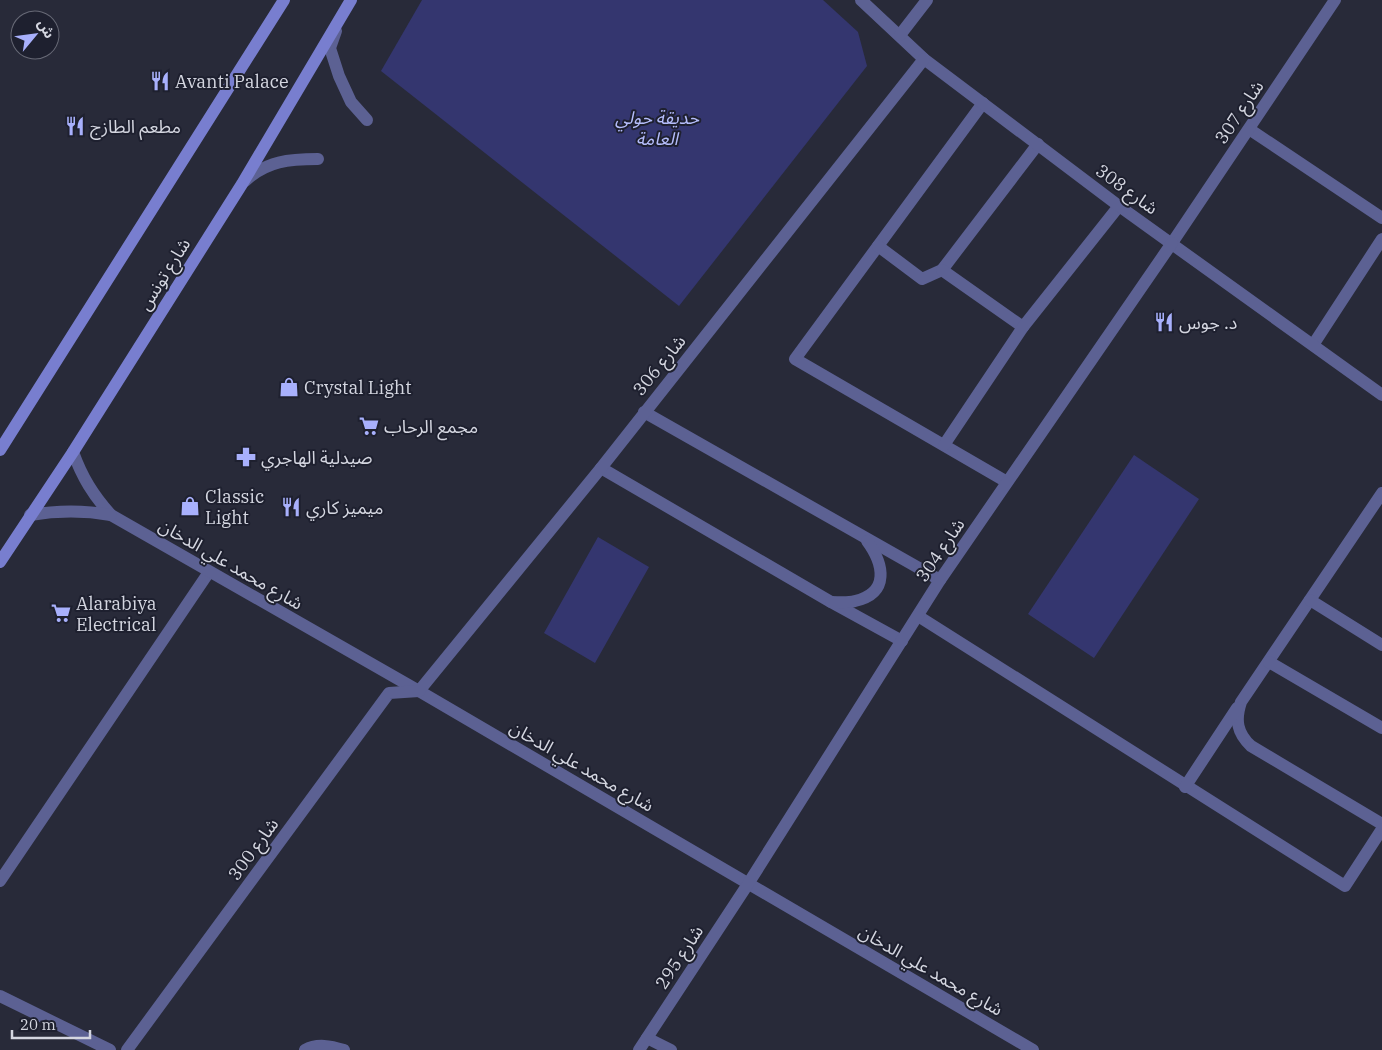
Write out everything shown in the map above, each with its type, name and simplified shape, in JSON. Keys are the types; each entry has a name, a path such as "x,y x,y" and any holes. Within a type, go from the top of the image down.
{"main road":[{"path":"0,450 6,434 284,0"},
{"name":"شارع تونس","path":"0,562 73,452 242,184 351,0"}],"street":[{"name":"شارع 308","path":"861,0 924,59 1119,206 1382,395"},
{"path":"900,36 927,0"},
{"name":"شارع 307","path":"1172,243 1335,0"},
{"path":"340,16 330,48 339,76 351,102 367,120"},
{"name":"شارع 306","path":"419,691 600,468 924,59"},
{"path":"983,103 795,359 1007,482"},
{"path":"1249,128 1382,218"},
{"path":"878,246 922,279 942,270 1038,144"},
{"path":"242,184 259,169 277,162 318,159"},
{"path":"944,445 1023,327 1119,206"},
{"path":"1313,344 1382,239"},
{"name":"شارع 304","path":"748,884 940,580 1172,243"},
{"path":"942,270 1023,327"},
{"path":"644,412 940,580"},
{"name":"شارع محمد علي الدخان","path":"73,452 94,497 111,515 419,691 1033,1050"},
{"path":"600,468 902,641"},
{"path":"1185,786 1382,493"},
{"name":"شارع محمد علي الدخان","path":"30,515 57,510 84,510 111,515"},
{"path":"831,602 855,601 874,593 882,576 877,554 864,538"},
{"path":"0,881 209,572"},
{"path":"1310,600 1382,645"},
{"path":"918,616 1345,886 1382,829"},
{"path":"1269,662 1382,728"},
{"name":"شارع 300","path":"127,1050 389,693 419,691"},
{"path":"1241,702 1237,714 1238,726 1242,738 1251,746 1382,824"},
{"name":"شارع 295","path":"639,1050 748,884"},
{"path":"0,996 110,1050"},
{"path":"647,1038 671,1050"},
{"path":"305,1050 310,1047 329,1045 344,1050"}],"green space":[{"name":"حديقة حولي العامة","path":"422,0 823,0 858,32 867,66 679,306 381,71"},
{"path":"1134,455 1199,499 1094,658 1028,614"},
{"path":"598,537 649,567 595,663 544,633"}],"place":[{"name":"Avanti Palace","path":"160,81"},
{"name":"مطعم الطازج","path":"75,126"},
{"name":"د. جوس","path":"1164,322"},
{"name":"Crystal Light","path":"289,387"},
{"name":"مجمع الرحاب","path":"369,426"},
{"name":"صيدلية الهاجري","path":"246,457"},
{"name":"Classic Light","path":"190,506"},
{"name":"ميميز كاري","path":"291,507"},
{"name":"Alarabiya Electrical","path":"61,613"}]}
